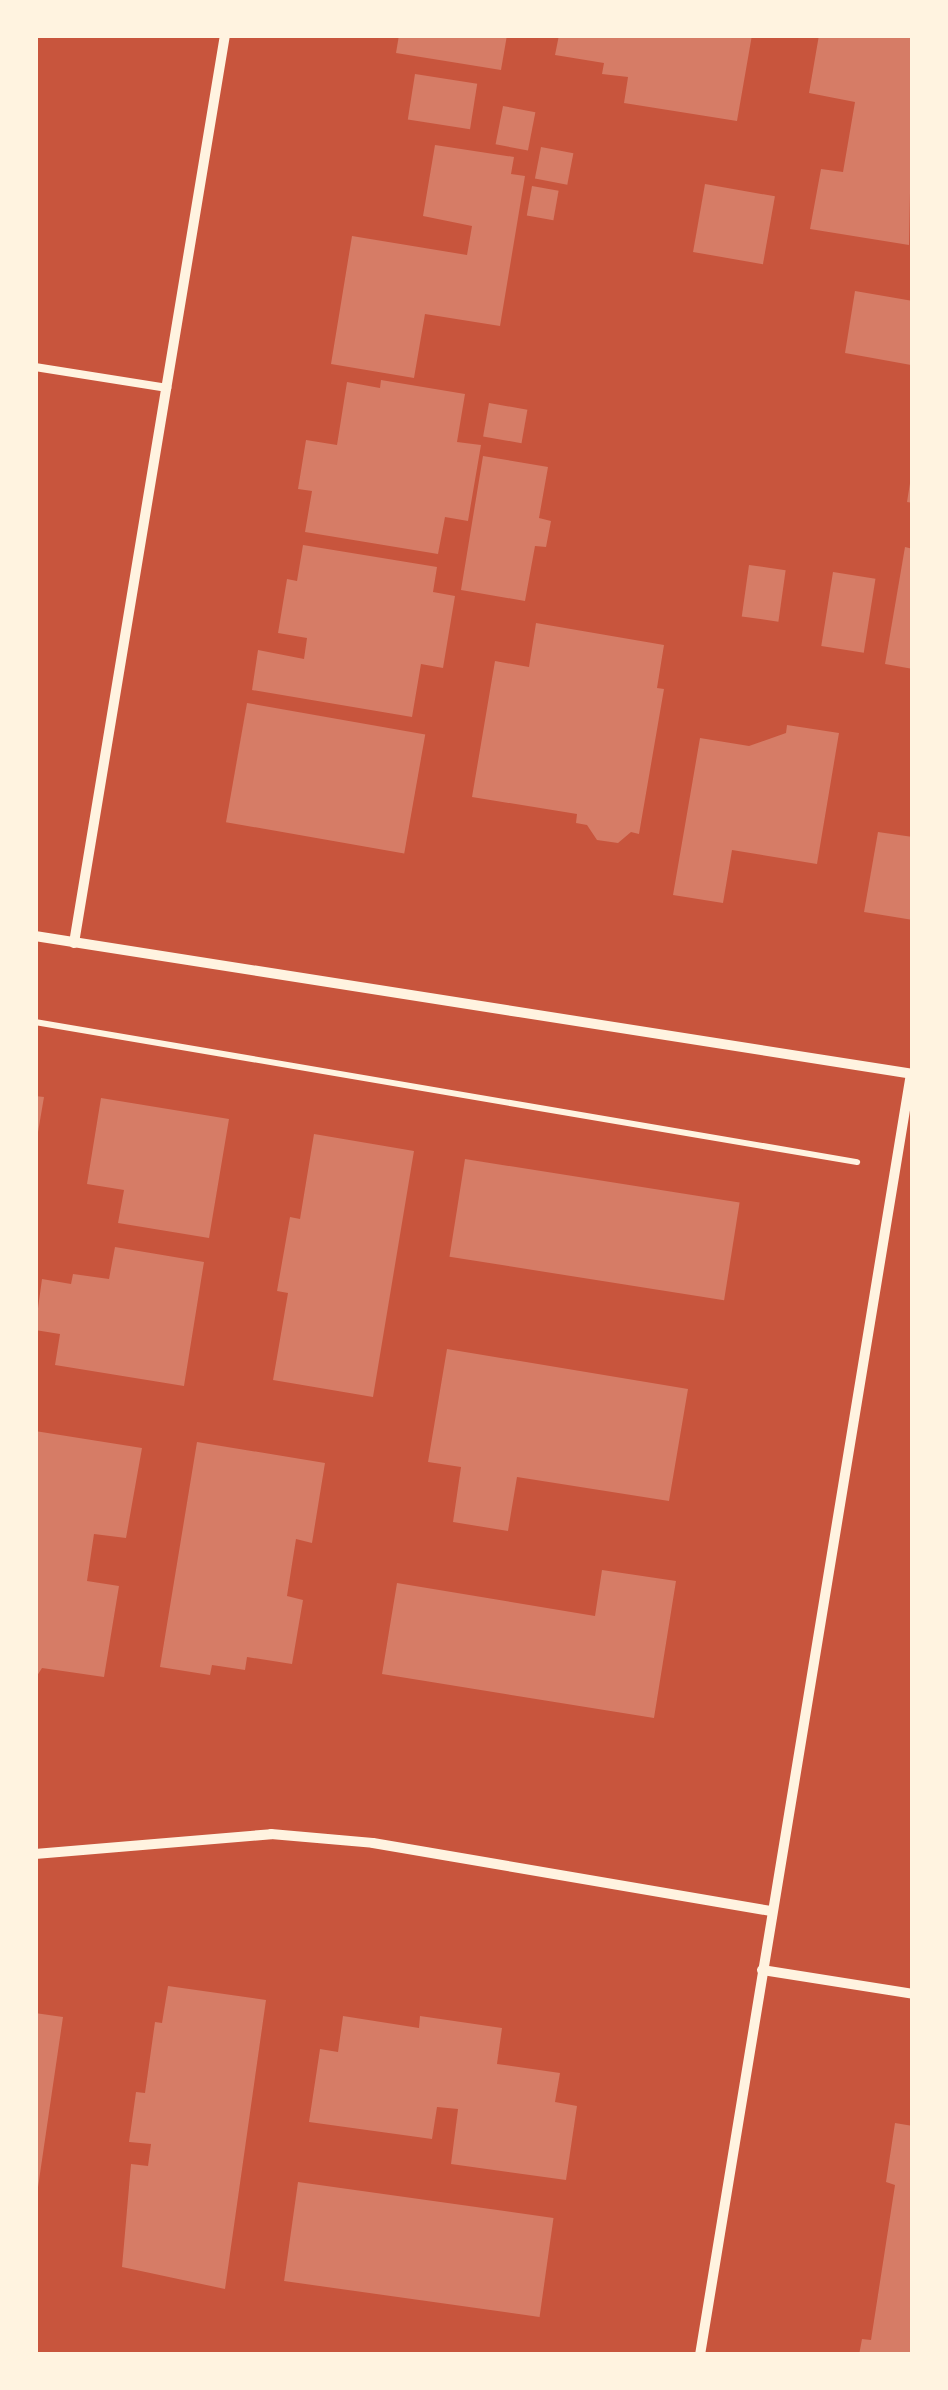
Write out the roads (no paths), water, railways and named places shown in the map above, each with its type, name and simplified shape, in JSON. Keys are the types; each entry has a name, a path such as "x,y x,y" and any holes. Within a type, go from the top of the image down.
{"street":[{"path":"74,943 225,35"},
{"path":"35,936 912,1074 700,2355"},
{"path":"35,1854 272,1834 373,1844 772,1911"},
{"path":"762,1970 913,1994"}],"lane":[{"path":"35,366 166,388"}]}
